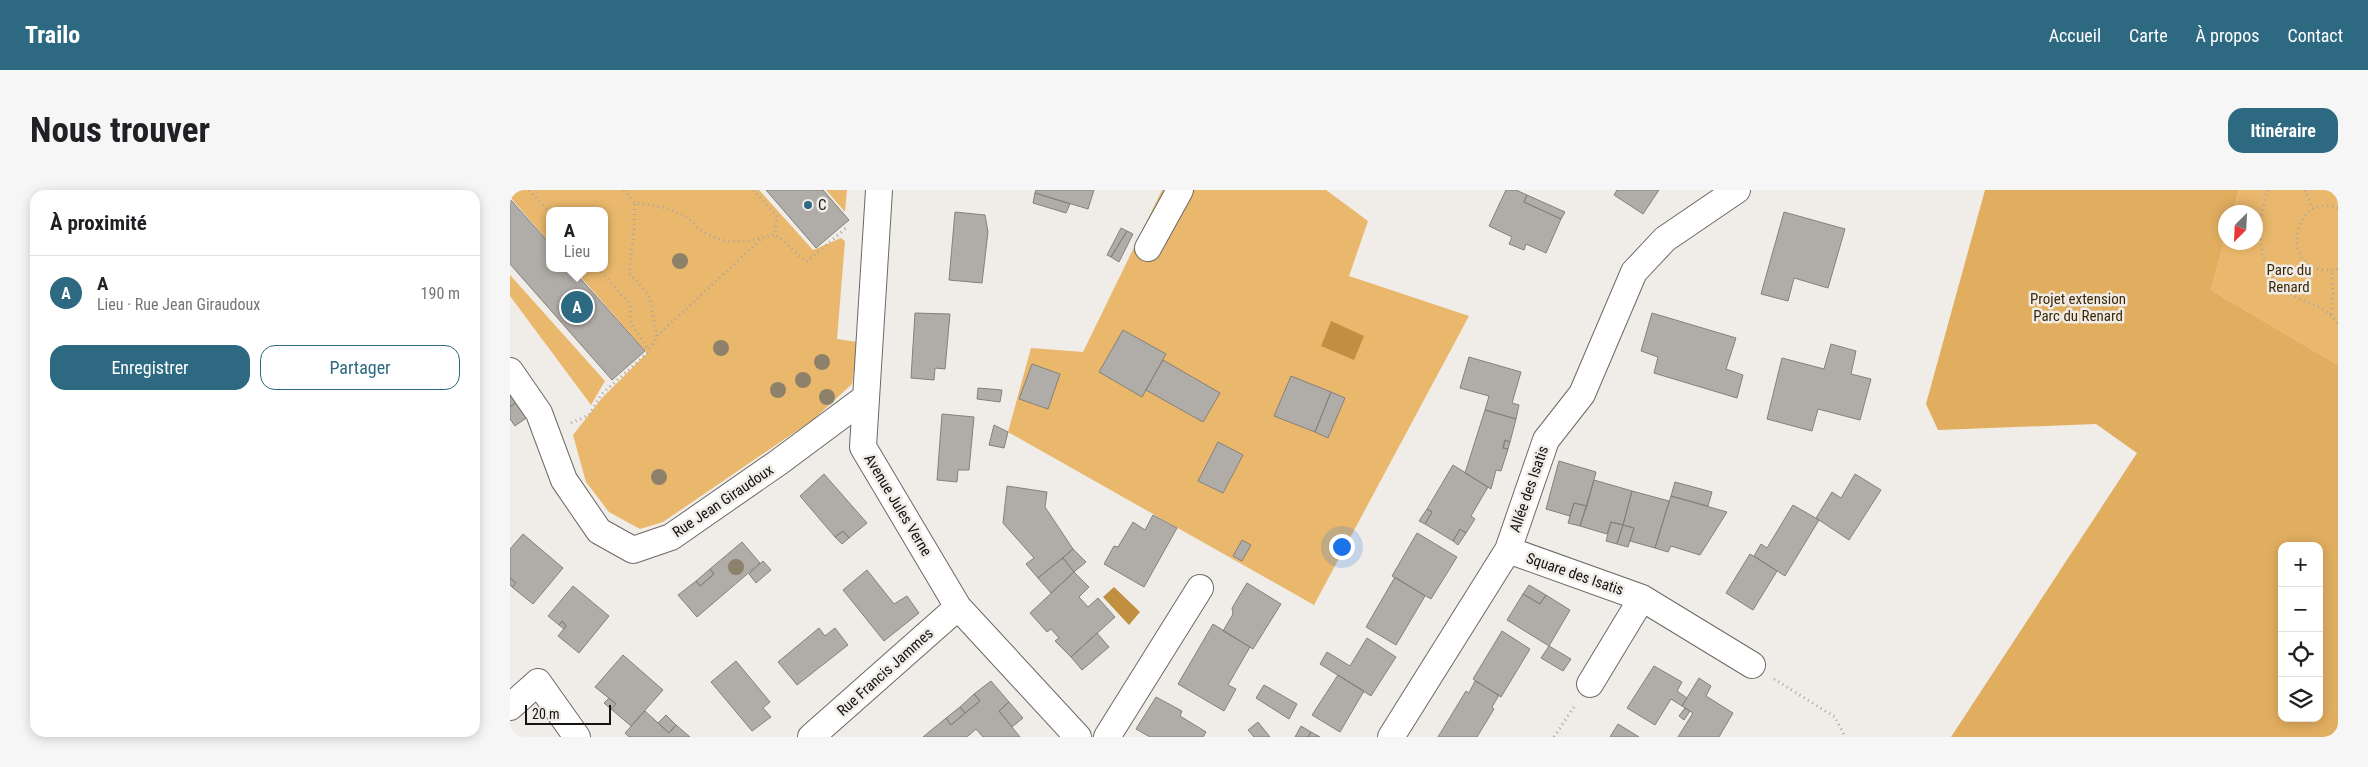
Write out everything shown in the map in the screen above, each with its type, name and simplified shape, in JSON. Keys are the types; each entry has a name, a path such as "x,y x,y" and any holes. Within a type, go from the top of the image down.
{"street":[{"name":"Avenue Jules Verne","path":"879,190 863,447 958,606 1078,737"},
{"path":"1148,248 1180,190"},
{"name":"Allée des Isatis","path":"1391,737 1508,550 1546,440 1582,394 1634,272 1665,239 1737,190"},
{"name":"Rue Jean Giraudoux","path":"510,371 539,413 564,480 599,531 633,550 671,537 779,462 865,398"},
{"name":"Square des Isatis","path":"1508,550 1642,598 1752,665"},
{"path":"1107,737 1200,588"},
{"name":"Square des Isatis","path":"1590,684 1642,598"},
{"name":"Rue Francis Jammes","path":"811,737 958,606"},
{"path":"510,707 538,682 577,737"}],"path":[{"path":"529,190 546,209"},
{"path":"624,190 634,203 634,231 629,273 649,295 657,337"},
{"path":"753,190 777,216 775,234"},
{"path":"2268,190 2261,210 2259,236 2267,270 2288,292 2313,303 2330,314 2338,325"},
{"path":"2305,190 2313,210"},
{"path":"634,203 658,207 685,215 703,232 722,240 749,242 775,234"},
{"path":"2338,208 2323,206 2304,216 2299,224 2296,245 2307,263 2316,268 2338,269"},
{"path":"775,234 806,262 845,229 876,231"},
{"path":"564,426 589,415 602,394 631,369 649,350 657,337 762,238"},
{"path":"2330,314 2333,294 2332,270"},
{"path":"601,272 630,305 631,324 649,350"},
{"path":"1752,665 1835,717 1846,737"},
{"path":"1554,737 1590,684"}],"green space":[{"path":"510,190 759,190 813,250 841,238 845,241 837,339 858,342 852,384 814,419 663,522 640,529 609,512 586,482 573,435 602,398 647,353 576,272 608,272 608,207 546,207 546,239 510,197"},
{"path":"826,190 847,190 845,212"},
{"path":"1162,190 1326,190 1368,221 1349,276 1469,316 1314,605 1008,432 1031,348 1083,352"},
{"name":"Projet extension Parc du Renard","path":"1985,190 2239,190 2235,205 2218,205 2218,250 2222,250 2211,290 2338,365 2338,737 1951,737 2137,453 2096,424 1938,430 1926,404"},
{"name":"Parc du Renard","path":"2239,190 2338,190 2338,365 2211,290 2222,250 2263,250 2263,205 2235,205"},
{"path":"510,275 605,381 591,405 510,296"}],"shaded area":[{"path":"1331,321 1364,336 1354,360 1321,346"},
{"path":"1114,587 1140,612 1129,625 1103,597"}],"building":[{"name":"C","path":"766,190 823,190 849,220 816,248"},
{"path":"1036,190 1094,190 1088,209 1035,193"},
{"path":"1506,190 1516,190 1527,195 1524,202 1561,219 1546,253 1526,244 1524,250 1509,244 1512,237 1489,226"},
{"path":"1617,190 1659,190 1643,214 1614,195"},
{"path":"1035,193 1070,204 1066,213 1033,203"},
{"path":"1527,195 1565,212 1561,219 1524,202"},
{"path":"510,199 546,240 546,272 575,272 645,351 612,380 510,264"},
{"path":"955,212 985,215 988,232 982,283 949,280"},
{"path":"1784,212 1845,229 1828,288 1794,278 1788,301 1761,294"},
{"path":"1121,228 1127,231 1111,257 1107,255"},
{"path":"1127,231 1133,234 1119,262 1111,257"},
{"path":"915,313 950,314 945,369 935,368 934,380 911,378"},
{"path":"1652,313 1736,338 1726,369 1743,375 1737,398 1654,373 1658,357 1641,351"},
{"path":"1123,330 1166,354 1142,397 1099,372"},
{"path":"1831,344 1856,351 1851,374 1871,379 1860,420 1818,409 1812,431 1767,419 1782,358 1824,369"},
{"path":"1469,357 1521,372 1512,403 1519,405 1516,419 1485,410 1489,396 1460,388"},
{"path":"1163,360 1220,393 1203,422 1146,390"},
{"path":"1032,364 1060,374 1048,409 1019,399"},
{"path":"1291,376 1331,392 1315,432 1274,416"},
{"path":"978,388 1002,390 1000,402 977,399"},
{"path":"510,389 518,401 510,407"},
{"path":"1331,392 1345,398 1328,438 1315,432"},
{"path":"518,401 529,416 515,426 510,419 510,407"},
{"path":"1485,410 1516,419 1510,442 1505,440 1503,448 1508,449 1501,471 1496,470 1491,489 1465,473"},
{"path":"942,414 974,417 969,470 958,470 957,482 937,480"},
{"path":"994,425 1008,432 1004,448 989,445"},
{"path":"1505,440 1510,442 1508,449 1503,448"},
{"path":"1218,442 1243,455 1223,493 1198,481"},
{"path":"1559,461 1596,472 1587,506 1574,503 1570,516 1546,509"},
{"path":"1453,465 1488,487 1471,516 1475,519 1466,533 1460,529 1453,541 1425,524 1432,512 1427,509"},
{"path":"824,474 867,523 849,538 843,531 835,537 800,496"},
{"path":"1855,474 1881,490 1849,540 1816,518 1832,492 1841,498"},
{"path":"1594,480 1632,491 1623,525 1611,522 1607,534 1580,526"},
{"path":"1675,482 1712,492 1708,506 1671,496"},
{"path":"1007,486 1047,492 1045,507 1073,549 1038,578 1026,564 1034,558 1003,523"},
{"path":"1632,491 1669,501 1655,548 1630,541 1634,528 1623,525"},
{"path":"1671,496 1727,512 1700,555 1671,546 1668,552 1655,548"},
{"path":"1574,503 1587,506 1580,526 1568,523"},
{"path":"1793,505 1819,520 1785,576 1754,556 1761,544 1767,548"},
{"path":"1427,509 1432,512 1425,524 1419,521"},
{"path":"1153,515 1177,528 1144,587 1104,564 1114,546 1118,547 1133,522 1145,530"},
{"path":"1611,522 1623,525 1617,544 1606,541"},
{"path":"1623,525 1634,528 1628,547 1617,544"},
{"path":"1460,529 1466,533 1458,545 1453,541"},
{"path":"843,531 849,538 842,544 835,537"},
{"path":"1417,533 1457,557 1431,599 1392,576"},
{"path":"523,534 563,568 533,604 512,587 516,583 510,578 510,549"},
{"path":"1242,540 1251,545 1242,561 1233,556"},
{"path":"742,542 760,563 697,617 678,595 696,581 700,586 714,574 710,569"},
{"path":"1073,549 1086,562 1074,572 1063,558"},
{"path":"1750,554 1777,571 1753,610 1726,593"},
{"path":"1063,558 1074,572 1051,593 1038,578"},
{"path":"763,561 771,570 756,583 749,574"},
{"path":"710,569 714,574 700,586 696,581"},
{"path":"867,570 894,604 907,596 919,613 884,641 843,590"},
{"path":"1074,572 1089,587 1079,597 1088,607 1098,598 1115,617 1071,657 1055,641 1059,638 1051,629 1047,632 1030,613"},
{"path":"1395,577 1425,596 1396,645 1366,627"},
{"path":"510,578 516,583 512,587 510,585"},
{"path":"1247,583 1281,604 1253,649 1223,631 1233,614 1232,608"},
{"path":"1529,585 1546,595 1540,604 1523,594"},
{"path":"573,586 609,616 579,653 558,636 566,626 562,621 559,625 548,616"},
{"path":"1523,594 1540,604 1546,595 1570,610 1549,646 1507,620"},
{"path":"562,621 566,626 564,629 559,625"},
{"path":"1213,624 1250,647 1228,685 1236,689 1224,711 1178,684"},
{"path":"819,628 825,636 835,628 848,645 797,685 778,662"},
{"path":"1502,631 1530,649 1501,697 1473,679"},
{"path":"1097,633 1109,647 1082,670 1071,657"},
{"path":"1367,638 1396,657 1371,696 1320,664 1327,652 1350,666"},
{"path":"1549,646 1571,659 1563,671 1541,658"},
{"path":"623,655 663,690 631,726 611,709 616,704 595,687"},
{"path":"736,661 770,702 763,708 771,717 752,731 711,682"},
{"path":"1654,666 1682,682 1677,691 1687,698 1682,706 1671,699 1655,725 1627,708"},
{"path":"1338,675 1364,691 1340,732 1312,715"},
{"path":"1699,678 1711,686 1706,696 1733,713 1719,737 1678,737 1693,713 1682,706"},
{"path":"991,681 1009,702 999,711 1020,737 983,737 976,729 967,737 923,737 946,718 951,725 980,701 974,694"},
{"path":"1475,681 1499,695 1492,707 1494,709 1477,737 1438,737 1466,691 1469,693"},
{"path":"1264,685 1297,704 1289,719 1256,698"},
{"path":"974,694 980,701 965,713 960,707"},
{"path":"1156,697 1182,711 1180,716 1206,732 1203,737 1150,737 1136,729"},
{"path":"609,698 616,704 611,709 604,703"},
{"path":"1009,702 1023,718 1012,727 999,711"},
{"path":"960,707 965,713 951,725 946,718"},
{"path":"1685,708 1690,711 1684,720 1679,716"},
{"path":"645,711 669,733 676,725 690,737 629,737 625,733"},
{"path":"666,715 676,725 669,733 658,723"},
{"path":"1258,722 1270,737 1254,737 1248,730"},
{"path":"1618,724 1639,737 1610,737"},
{"path":"1301,726 1311,732 1308,737 1295,737"},
{"path":"1311,732 1320,737 1308,737"}],"place":[{"name":"C","path":"808,205"},
{"name":"A","path":"577,307"}]}
